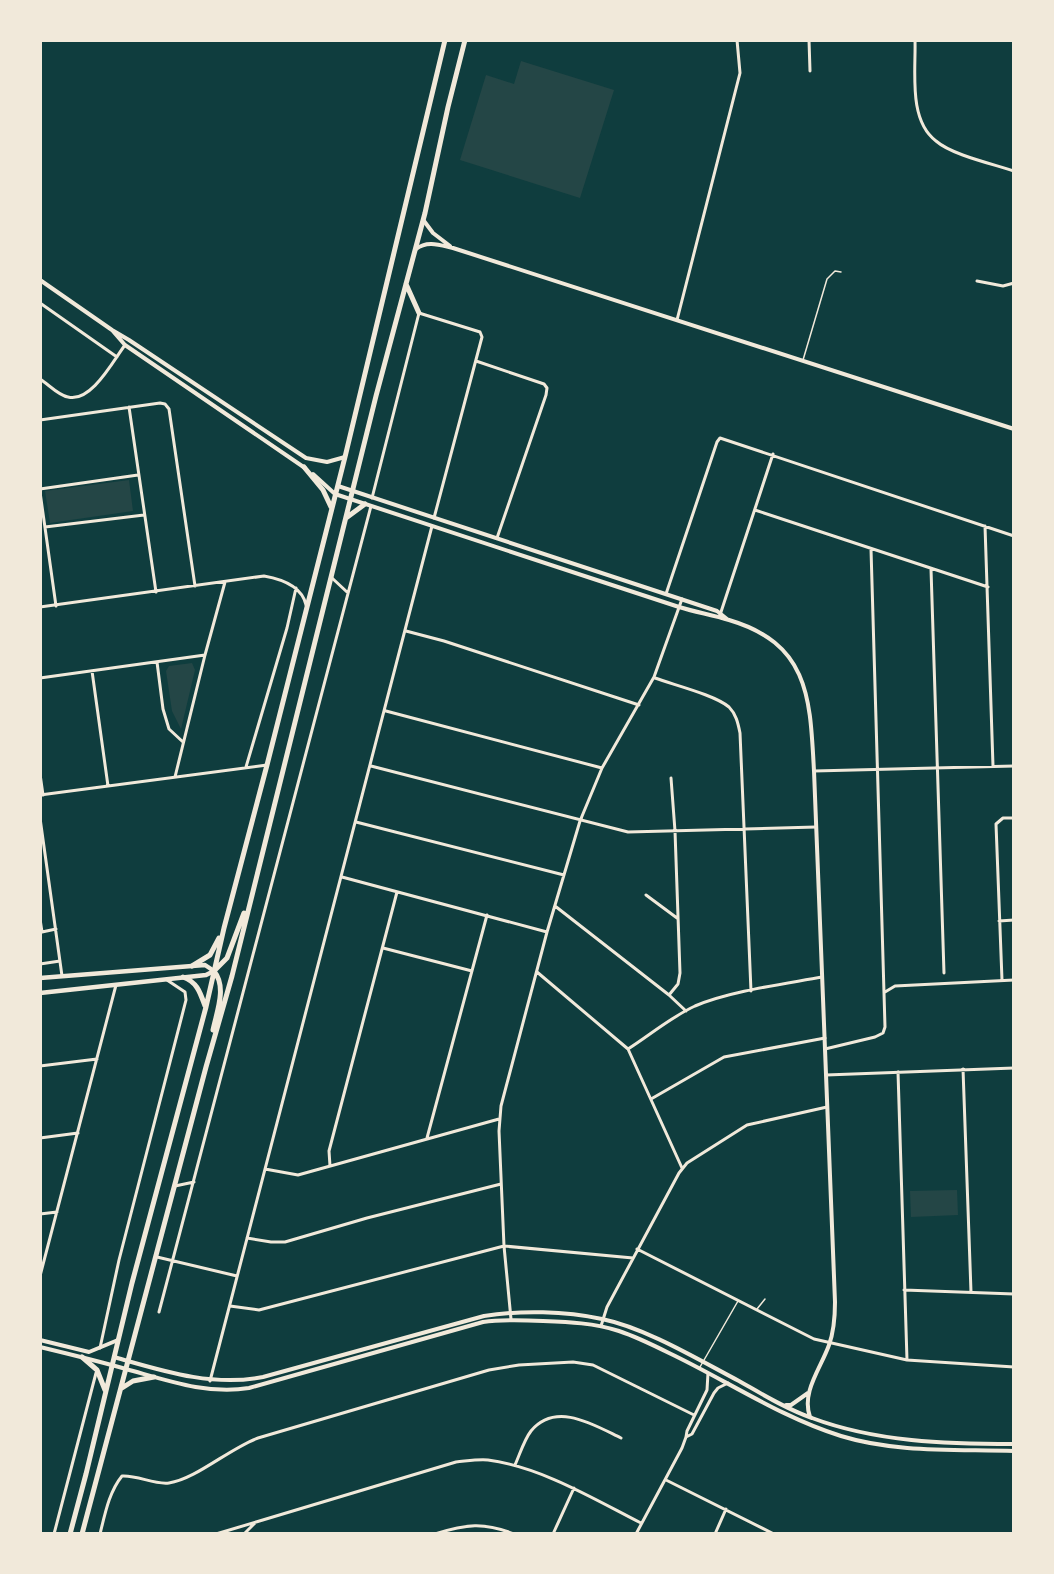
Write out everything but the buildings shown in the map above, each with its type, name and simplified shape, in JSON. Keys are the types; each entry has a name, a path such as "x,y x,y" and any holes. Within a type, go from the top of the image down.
{"highway":[{"path":"70,1533 338,486 445,40"},
{"path":"82,1533 232,976 352,491 415,250 465,40"},
{"path":"406,284 419,313"},
{"path":"304,467 323,490 332,508"},
{"path":"345,519 368,505"},
{"path":"214,971 228,958 253,888"},
{"path":"192,966 210,955 224,928"},
{"path":"206,1067 220,990 219,977 214,971"},
{"path":"183,977 198,987 206,1007"},
{"path":"82,1357 97,1370 106,1391"},
{"path":"121,1389 133,1381 154,1377"}],"main road":[{"path":"40,978 205,965 214,971 206,975 40,993"}],"street":[{"path":"677,321 740,73 737,40"},
{"path":"809,40 810,71"},
{"path":"915,40 917,107 921,122 927,132 936,141 950,149 1014,171"},
{"path":"424,213 423,219 427,227 453,248"},
{"path":"415,250 426,244 453,248 1014,429"},
{"path":"40,280 306,458 327,462 345,457"},
{"path":"977,281 1003,286 1014,283"},
{"path":"40,303 117,357"},
{"path":"372,498 419,313 480,332 482,337 476,362 434,518"},
{"path":"112,330 125,345 304,467 335,494 679,607 727,619 771,640 795,666 807,693 814,771 835,1302 830,1343 808,1392 807,1404 810,1417"},
{"path":"40,379 67,398 79,397 90,392 129,340"},
{"path":"476,362 544,384 547,388 496,538"},
{"path":"40,420 165,404 169,409 195,586"},
{"path":"129,407 156,592"},
{"path":"666,594 720,438 1014,536"},
{"path":"718,618 773,454"},
{"path":"41,490 138,475"},
{"path":"40,482 56,606"},
{"path":"338,486 721,612 727,619"},
{"path":"159,1312 348,592 368,505"},
{"path":"755,510 988,587"},
{"path":"45,526 144,515"},
{"path":"210,1381 432,526"},
{"path":"985,526 993,766"},
{"path":"825,1049 876,1037 883,1033 885,1027 885,993 889,982 878,769 871,549"},
{"path":"931,568 944,973"},
{"path":"40,607 264,576 296,588 304,598 307,609"},
{"path":"331,577 348,592"},
{"path":"175,777 225,582"},
{"path":"246,768 287,628 296,588"},
{"path":"511,1320 504,1246 499,1119 501,1106 579,821 602,768 654,678 682,599"},
{"path":"406,631 444,641 639,706"},
{"path":"40,678 205,655"},
{"path":"157,662 169,729 184,743"},
{"path":"92,671 108,786"},
{"path":"654,678 719,701 730,708 735,715 740,733 751,991"},
{"path":"385,711 602,768"},
{"path":"40,774 42,795 267,765"},
{"path":"371,766 628,832 816,827"},
{"path":"814,771 1014,766"},
{"path":"669,995 680,980 671,778"},
{"path":"40,818 62,976"},
{"path":"1002,981 996,824 1003,818 1014,818"},
{"path":"356,822 564,875"},
{"path":"342,877 547,932"},
{"path":"330,1166 329,1151 397,892"},
{"path":"646,895 678,918"},
{"path":"555,906 669,995 686,1011"},
{"path":"427,1138 487,915"},
{"path":"40,918 42,932 56,928"},
{"path":"999,921 1014,920"},
{"path":"383,948 472,971"},
{"path":"40,964 60,961"},
{"path":"537,972 628,1049 682,1168"},
{"path":"628,1049 686,1011 704,1003 822,977"},
{"path":"100,1348 119,1260 186,1000 185,992 166,979"},
{"path":"889,982 1014,980"},
{"path":"885,993 889,982"},
{"path":"40,1276 116,985"},
{"path":"651,1099 724,1057 825,1038"},
{"path":"40,1066 97,1059"},
{"path":"826,1075 1014,1068"},
{"path":"963,1070 971,1292"},
{"path":"898,1072 906,1360"},
{"path":"601,1326 607,1307 637,1249 682,1168 687,1163 747,1125 827,1107"},
{"path":"265,1169 298,1176 499,1119"},
{"path":"40,1138 78,1133"},
{"path":"175,1186 194,1182"},
{"path":"247,1238 285,1242 502,1184"},
{"path":"40,1214 57,1212"},
{"path":"230,1306 259,1310 504,1246 633,1258"},
{"path":"637,1249 814,1339 906,1360 1014,1367"},
{"path":"157,1257 237,1276"},
{"path":"904,1290 1014,1294"},
{"path":"114,1357 210,1381 243,1380 263,1377 466,1320 511,1313 560,1314 603,1319 645,1335 810,1417 873,1436 1014,1444"},
{"path":"40,1347 154,1377 215,1390 243,1389 468,1325 495,1320 576,1322 601,1326 635,1337 708,1371 794,1418 856,1440 911,1447 1014,1450"},
{"path":"40,1340 84,1352 118,1340"},
{"path":"100,1533 111,1494 122,1476 166,1483 181,1480 258,1438 505,1367 573,1362 593,1365 694,1415"},
{"path":"54,1533 97,1370"},
{"path":"636,1533 666,1480 709,1386 708,1371"},
{"path":"686,1437 692,1434 714,1393 718,1388 729,1383"},
{"path":"784,1405 790,1405 808,1392"},
{"path":"515,1465 530,1432 544,1419 564,1416 582,1419 621,1438"},
{"path":"216,1533 456,1462 486,1460 515,1465 574,1488 641,1523"},
{"path":"666,1480 774,1533"},
{"path":"553,1533 574,1488"},
{"path":"715,1533 726,1509"},
{"path":"244,1533 256,1522"},
{"path":"435,1533 463,1526 485,1524 514,1533"}],"lane":[{"path":"802,361 827,279 834,271 841,272"},
{"path":"757,1309 765,1299"},
{"path":"700,1368 738,1300"}],"shaded area":[{"path":"521,61 614,90 580,198 460,160 486,75 514,84"},
{"path":"129,480 133,511 50,523 45,491"},
{"path":"192,663 195,670 181,729 172,711 166,671 169,666"},
{"path":"957,1190 958,1215 911,1217 910,1191"}]}
